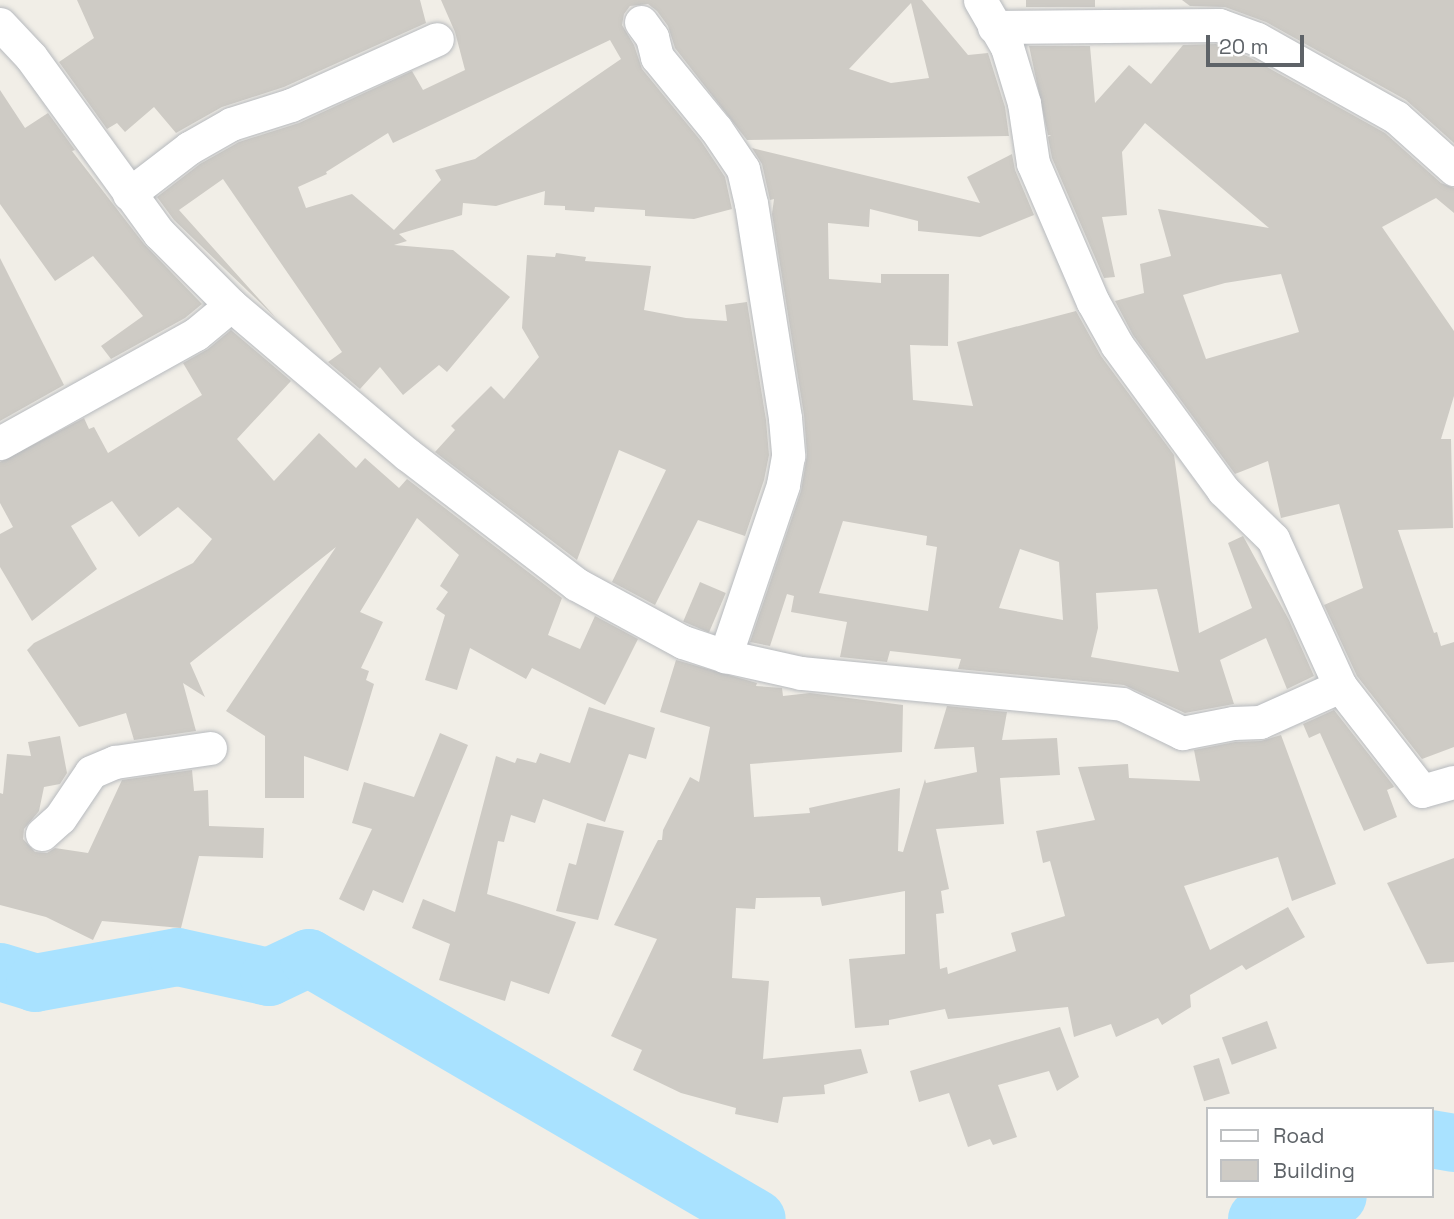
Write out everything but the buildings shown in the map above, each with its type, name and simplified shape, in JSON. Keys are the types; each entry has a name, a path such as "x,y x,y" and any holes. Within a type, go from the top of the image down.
{"street":[{"path":"987,13 1219,25 1257,38 1396,117 1454,169"},
{"path":"987,13 1007,47 1024,103 1033,163 1093,302 1117,345 1223,490 1273,539 1340,686 1422,791 1454,782"},
{"path":"641,22 652,37 657,57 734,152 743,169 751,203 785,418 788,456 783,485 724,656"},
{"path":"0,24 31,57 159,233 231,305 408,455 576,584 683,642 724,656 801,673 1122,704 1182,733 1233,723 1260,722 1340,686"},
{"path":"129,194 190,148 231,124 291,105 437,39"},
{"path":"0,443 196,334 231,305"},
{"path":"42,834 60,818 91,772 115,762 210,748"}],"waterway":[{"path":"0,972 35,983 178,957 269,977 309,958 757,1219"},
{"path":"1433,1139 1454,1143"},
{"path":"1257,1219 1299,1217 1334,1198"}]}
